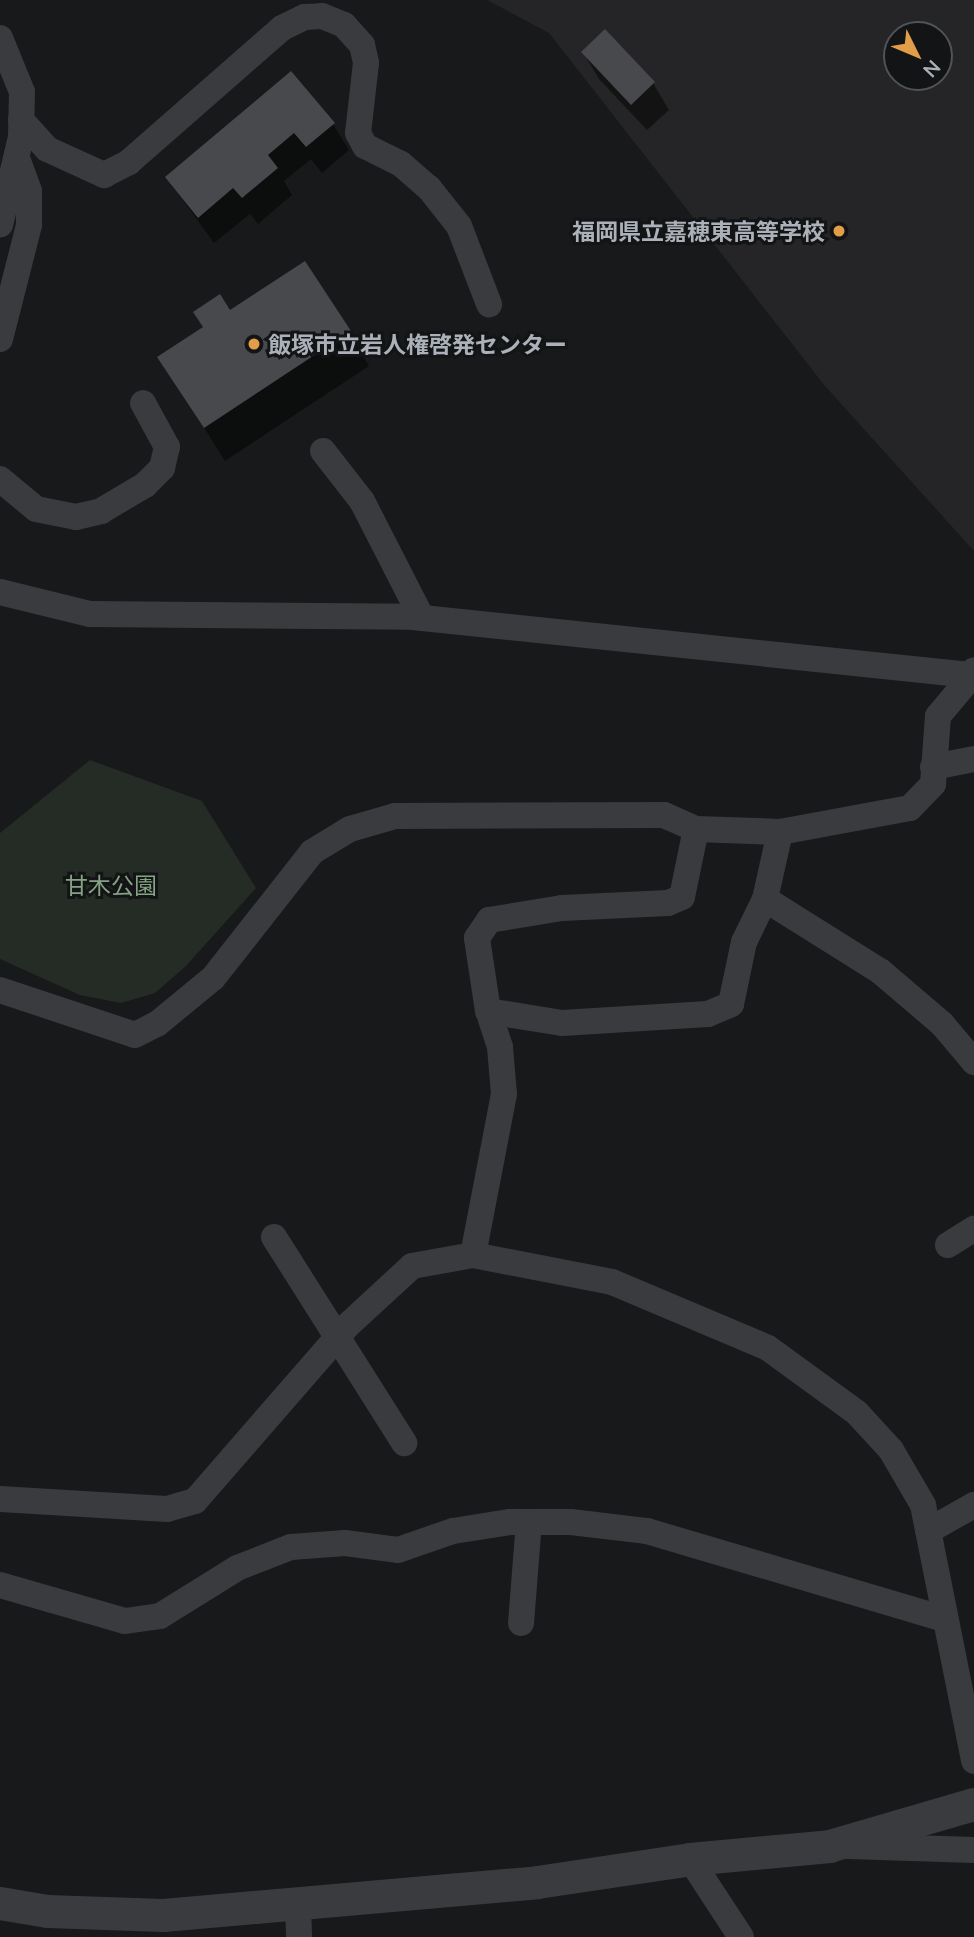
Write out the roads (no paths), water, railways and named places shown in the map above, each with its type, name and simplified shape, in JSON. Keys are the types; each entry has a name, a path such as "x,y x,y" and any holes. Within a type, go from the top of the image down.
{"street":[{"path":"22,120 47,149 104,175 129,162 282,28 305,17 322,16 344,25 362,45 366,63 358,133 365,146 401,164 429,188 459,226 489,304"},
{"path":"0,38 22,92 22,120 17,158 0,225"},
{"path":"0,339 29,225 29,191 17,158"},
{"path":"0,479 36,509 76,517 102,511 145,485 162,468 166,447 144,403"},
{"path":"323,451 362,501 422,618"},
{"path":"0,592 90,614 422,618 973,673"},
{"path":"0,990 135,1035 157,1024 213,978 312,852 350,829 395,816 664,815 696,829 780,832 910,808 933,784 938,716 973,673"},
{"path":"933,766 974,759"},
{"path":"473,1255 504,1094 500,1047 488,1011 477,937 489,920 562,908 668,903 682,897 696,829"},
{"path":"488,1011 562,1023 708,1014 731,1004 744,942 765,899 780,832"},
{"path":"765,899 880,971 942,1024 974,1062"},
{"path":"948,1245 974,1229"},
{"path":"274,1237 404,1443"},
{"path":"0,1499 167,1509 195,1501 338,1336 412,1266 473,1255 612,1282 768,1348 857,1413 891,1450 923,1505 974,1761"},
{"path":"928,1531 974,1505"},
{"path":"0,1585 125,1621 160,1616 237,1567 291,1548 345,1542 398,1550 453,1531 529,1522 648,1531 944,1619"},
{"path":"520,1623 529,1522"},
{"path":"829,1846 974,1804"},
{"path":"0,1903 47,1911 298,1922 690,1859 829,1846 974,1850"},
{"path":"690,1859 741,1937"}],"place":[{"name":"福岡県立嘉穂東高等学校","path":"839,231"},
{"name":"飯塚市立岩人権啓発センター","path":"254,344"}],"park label":[{"name":"甘木公園","path":"111,885"}]}
